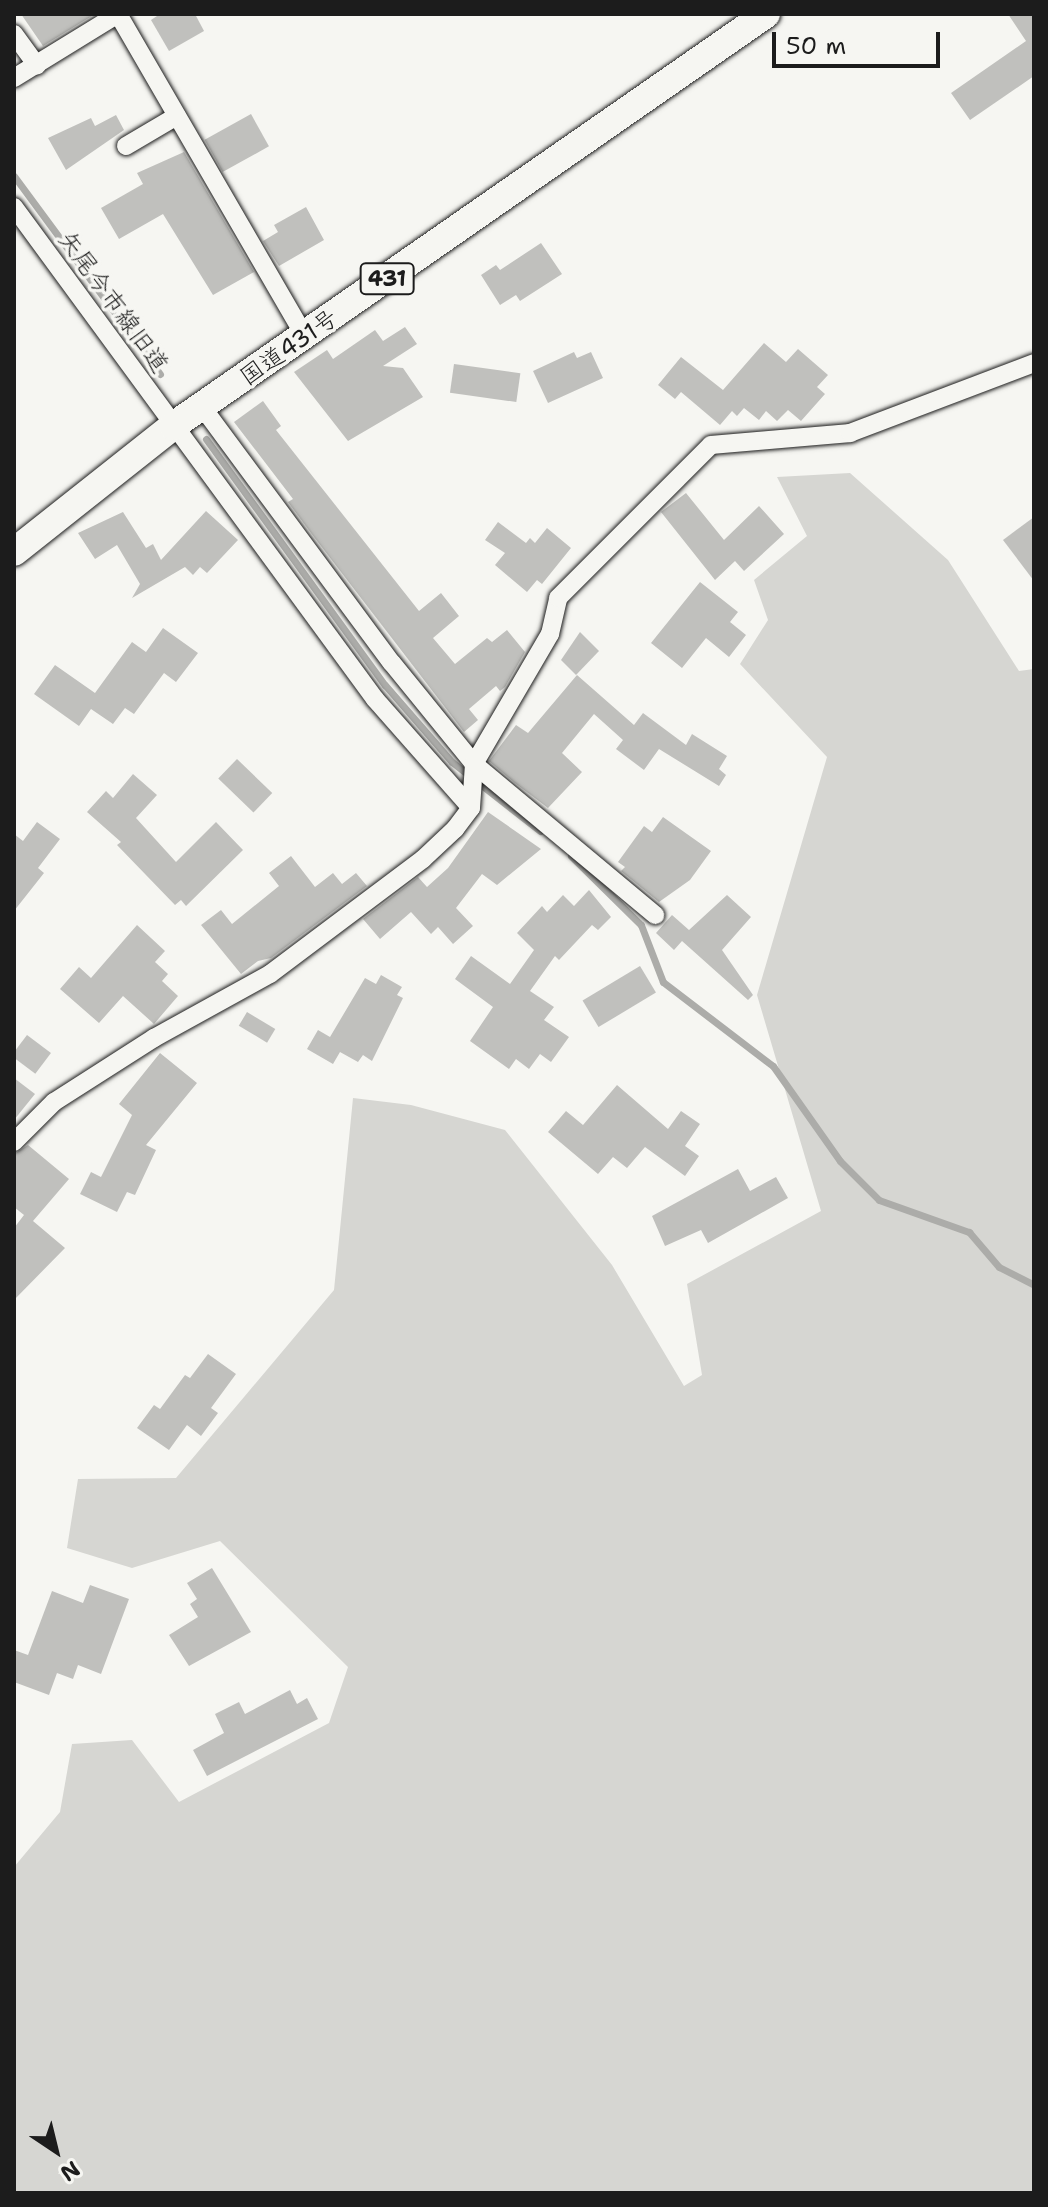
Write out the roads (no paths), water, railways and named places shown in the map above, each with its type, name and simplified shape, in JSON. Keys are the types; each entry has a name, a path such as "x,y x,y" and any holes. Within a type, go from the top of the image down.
{"highway":[{"name":"国道431号","path":"14,552 173,426 766,14"}],"street":[{"path":"14,78 118,14 305,337"},
{"path":"14,34 37,66"},
{"path":"126,146 177,116"},
{"name":"矢尾今市線旧道","path":"14,207 375,699 471,808"},
{"path":"14,1142 54,1102 154,1038 270,974 423,859 471,808 474,764 550,634 558,598 711,445 850,433 1034,363"},
{"path":"203,408 392,663 474,764 655,915"}],"waterway":[{"path":"14,176 160,374"},
{"path":"206,439 385,685 452,762 540,831"},
{"path":"571,856 641,925 663,982 773,1066 840,1161 879,1200 969,1232 999,1267 1034,1285"}]}
